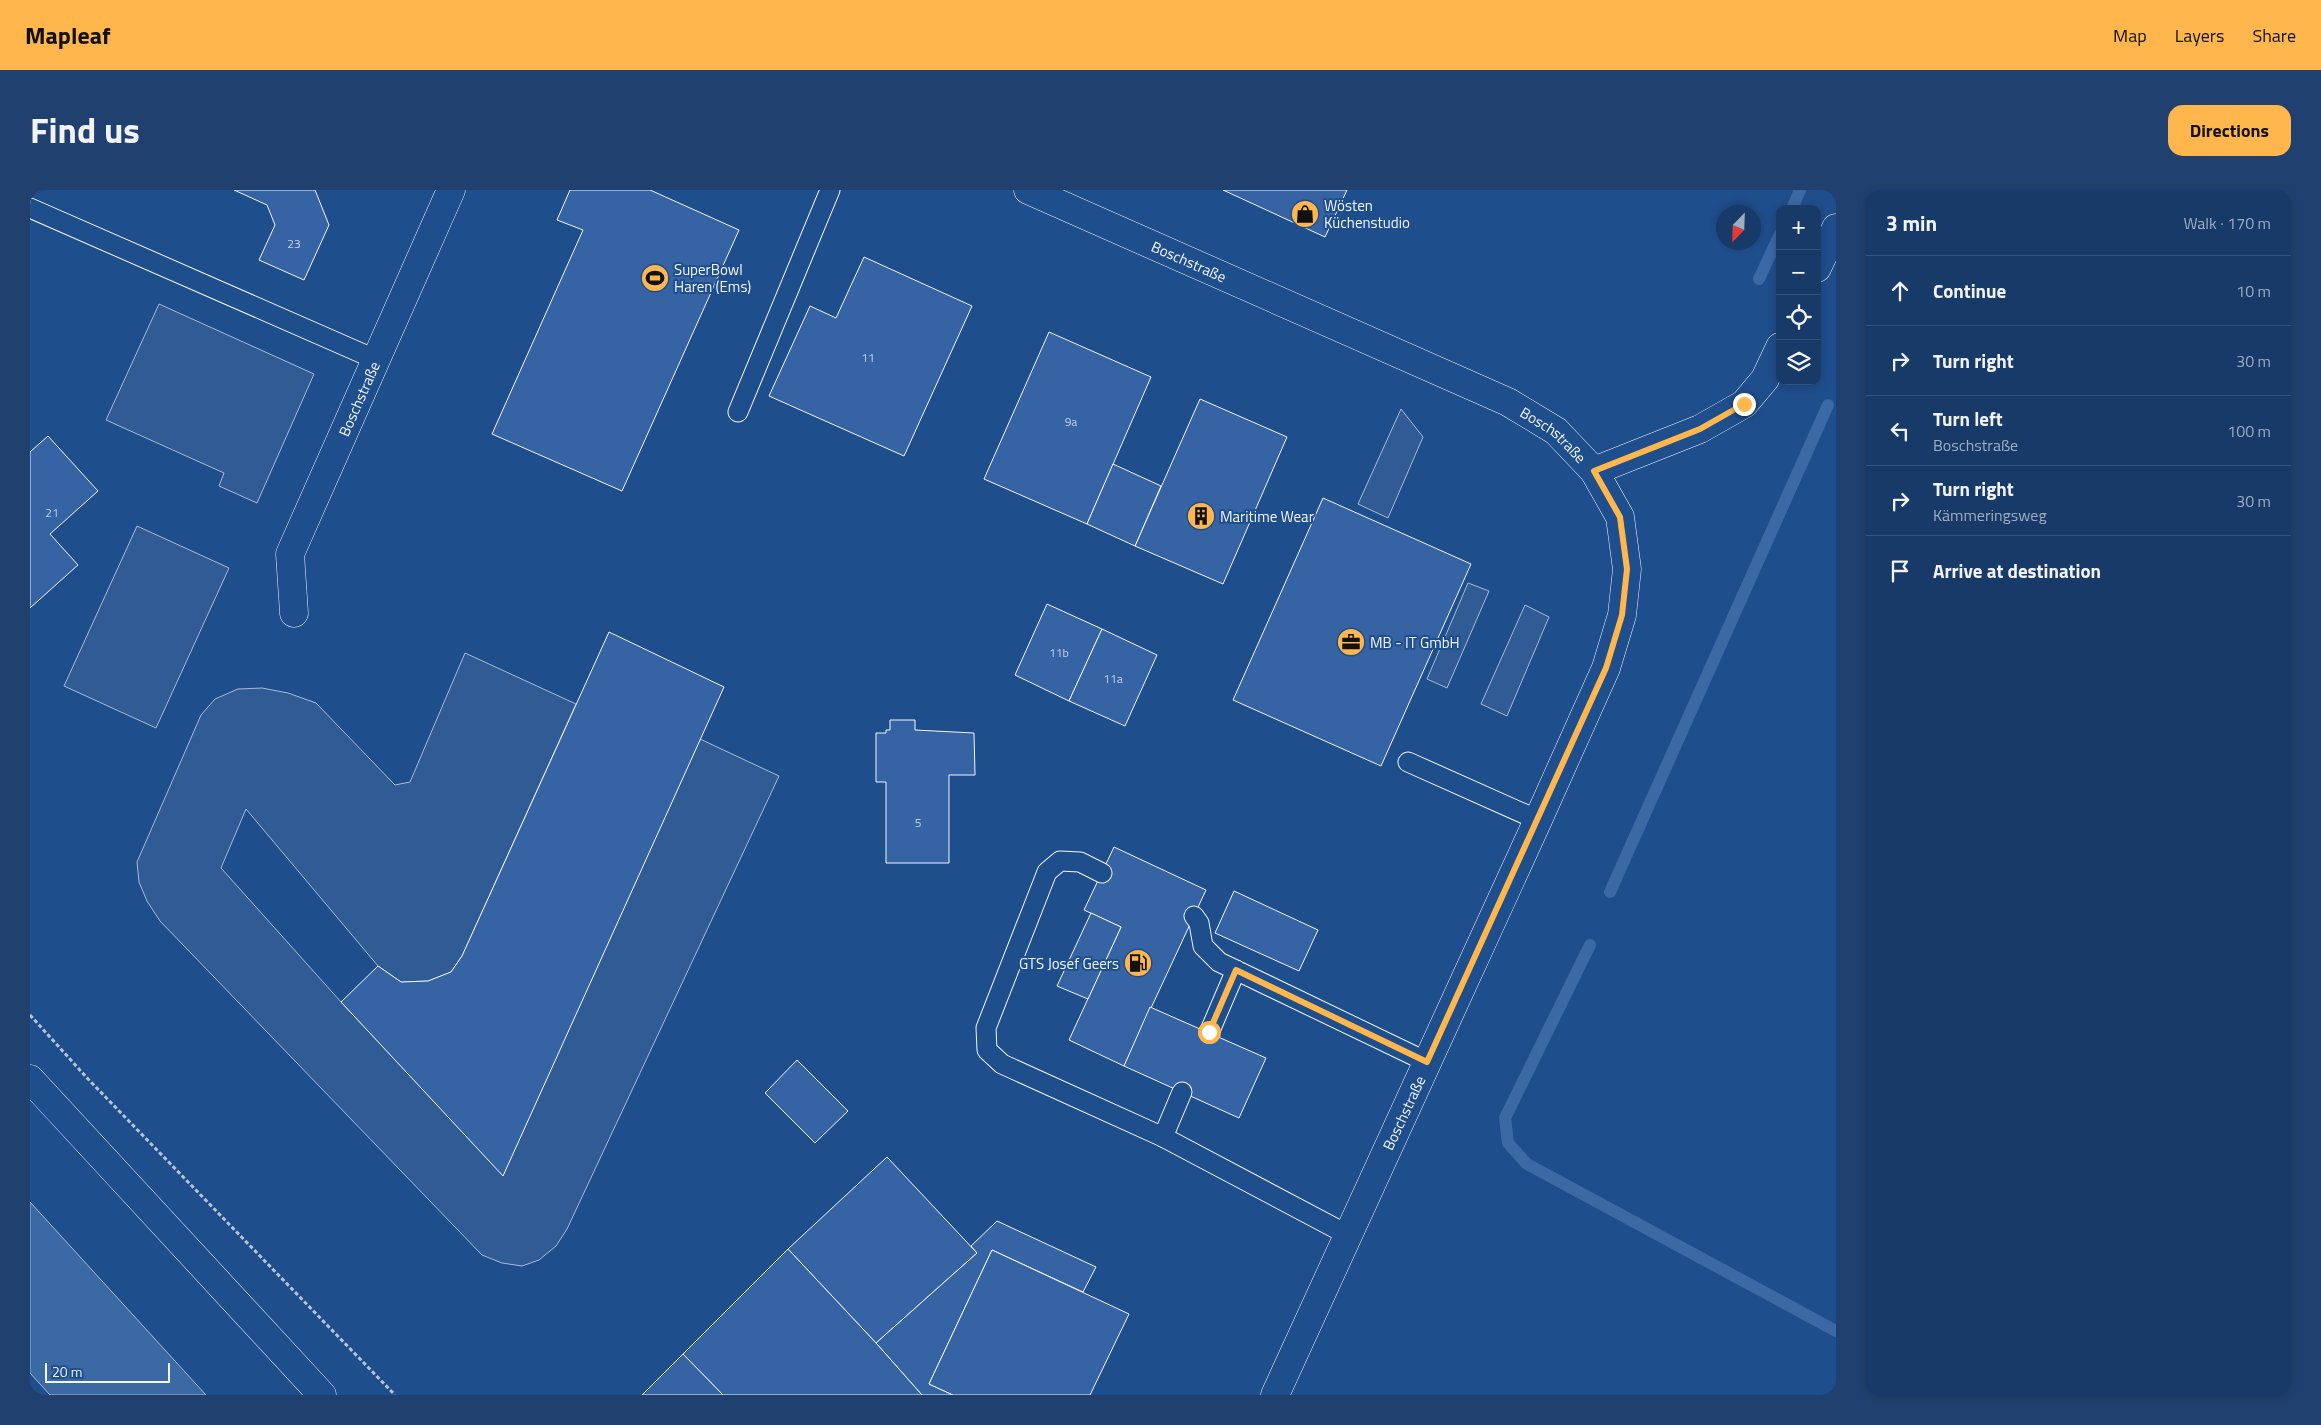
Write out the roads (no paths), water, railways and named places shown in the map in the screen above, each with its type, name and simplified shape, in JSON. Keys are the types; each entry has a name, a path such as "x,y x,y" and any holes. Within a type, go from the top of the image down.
{"street":[{"name":"Boschstraße","path":"294,613 290,554 451,190"},
{"name":"Boschstraße","path":"1028,190 1508,402 1556,431 1594,471 1620,517 1627,569 1622,615 1606,668 1275,1395"},
{"path":"1821,260 1836,228"},
{"path":"1594,471 1700,429 1744,404 1765,379 1776,356"},
{"path":"30,1078 322,1395"}],"lane":[{"path":"738,412 830,190"},
{"path":"30,208 377,360"},
{"path":"1408,762 1538,820"},
{"path":"1102,873 1080,862 1060,861 1047,872 986,1028 987,1050 1002,1064 1163,1137 1348,1235"},
{"path":"1194,916 1199,923 1203,946 1219,962 1427,1062"},
{"path":"1209,1032 1236,970"},
{"path":"1163,1137 1182,1092"}],"waterway":[{"path":"1794,205 1800,190"},
{"path":"1759,279 1776,243"},
{"path":"1610,892 1828,405"},
{"path":"1590,945 1505,1118 1508,1143 1527,1164 1836,1331"}],"place":[{"name":"Wösten Küchenstudio","path":"1305,214"},
{"name":"SuperBowl Haren (Ems)","path":"655,278"},
{"name":"Maritime Wear","path":"1201,516"},
{"name":"MB - IT GmbH","path":"1351,642"},
{"name":"GTS Josef Geers","path":"1138,963"}]}
